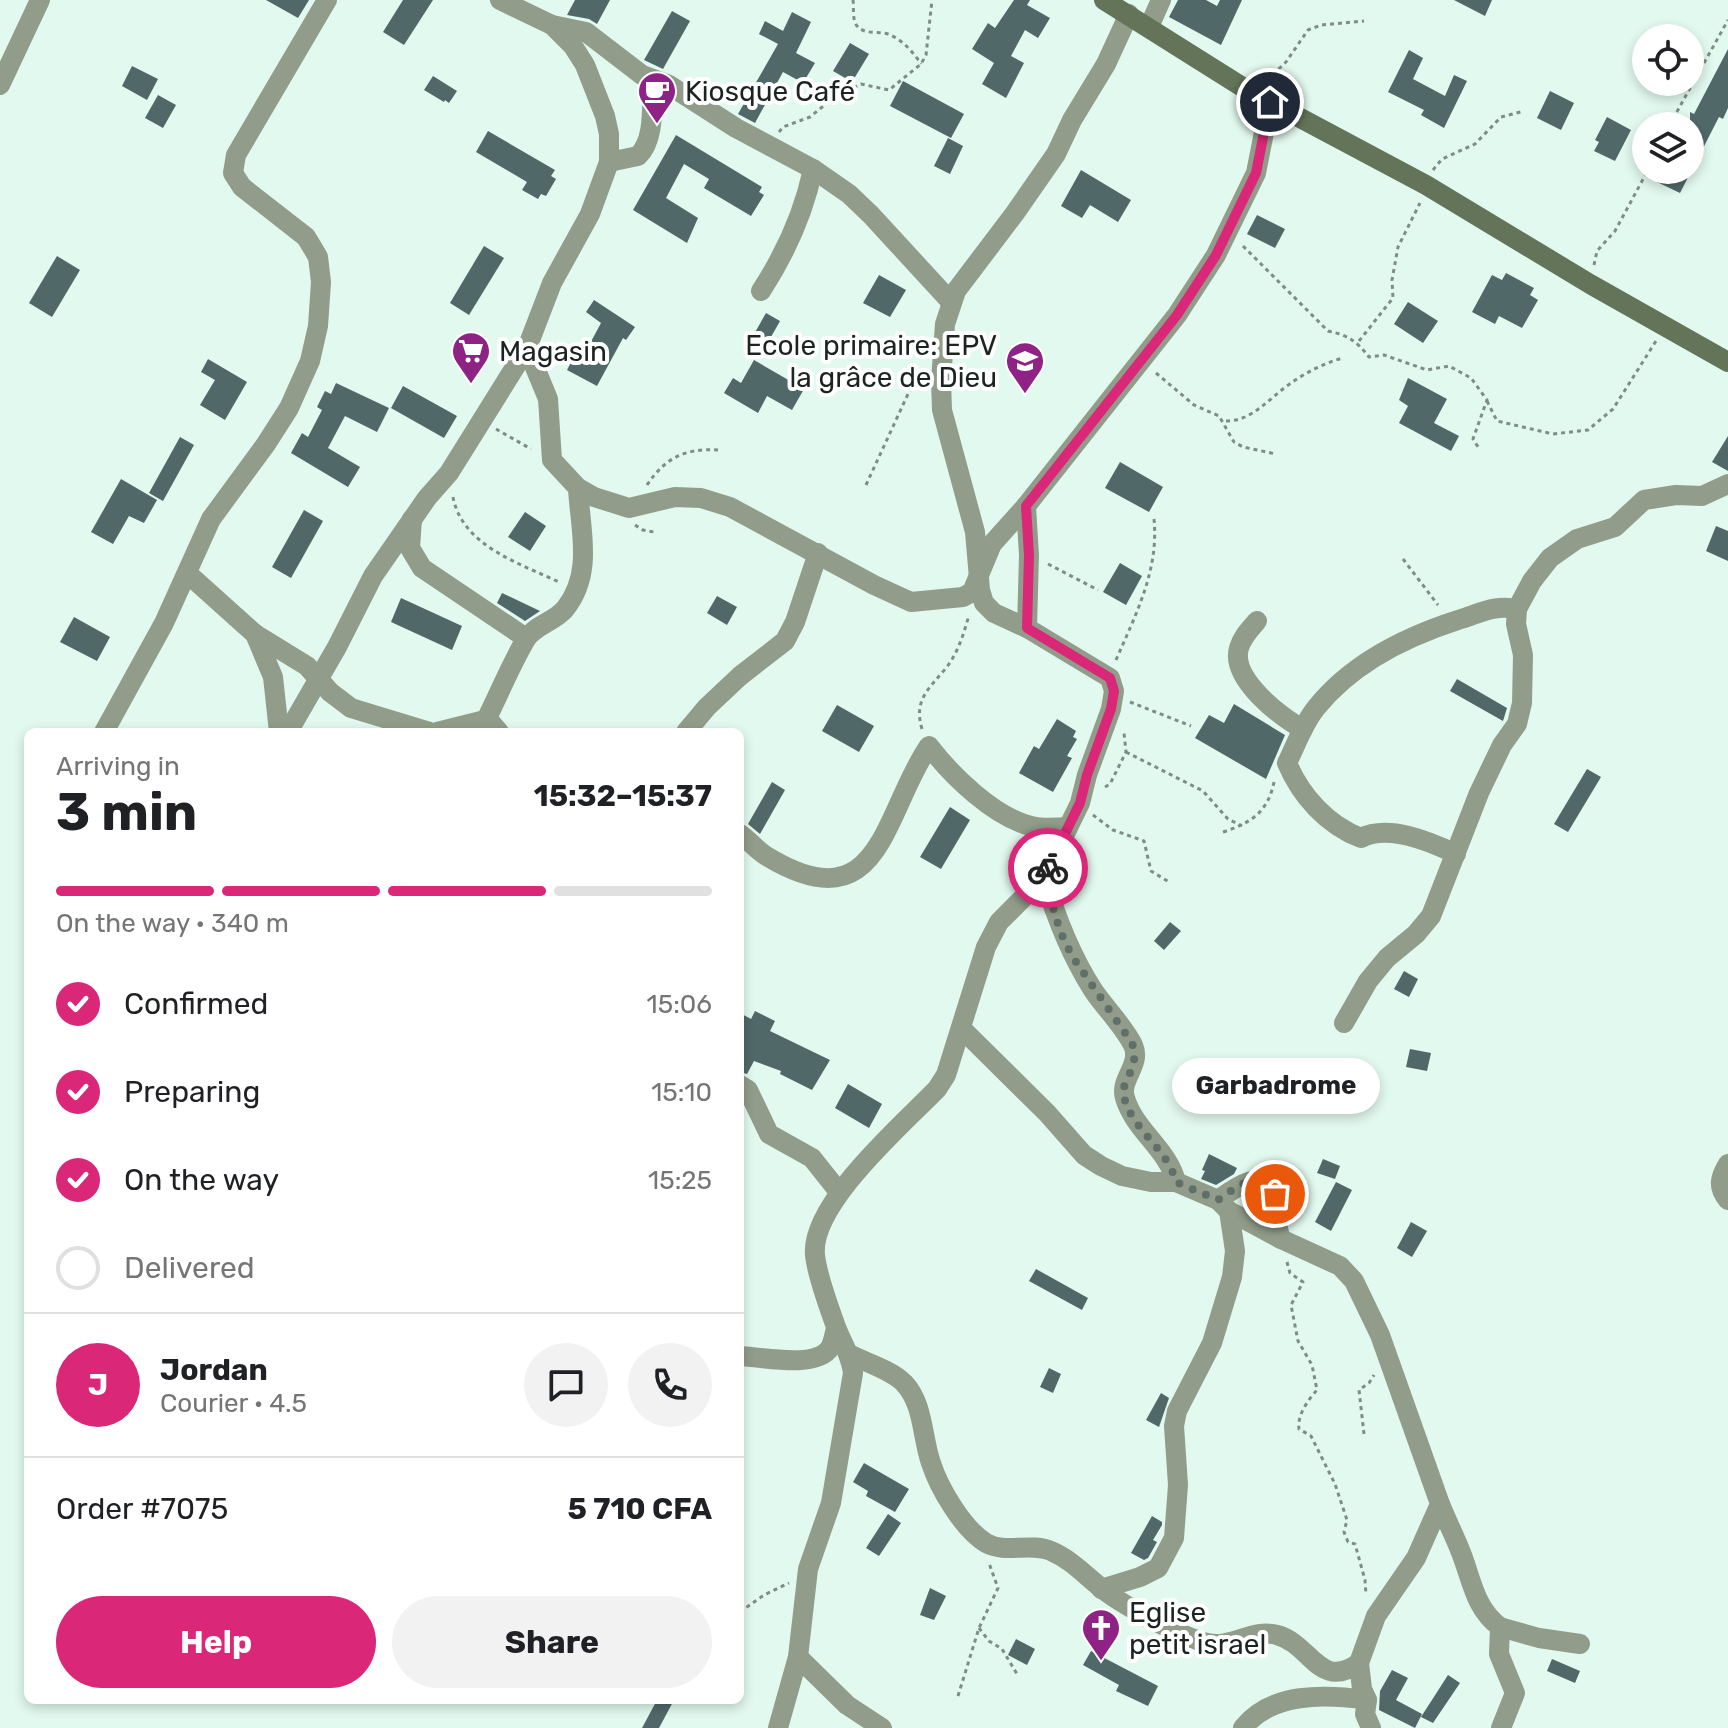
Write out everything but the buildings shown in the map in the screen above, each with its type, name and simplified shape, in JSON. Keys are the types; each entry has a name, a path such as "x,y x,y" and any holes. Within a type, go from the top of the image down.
{"street":[{"path":"0,85 40,0"},
{"path":"106,728 164,623 211,519 289,408 310,361 318,326 321,282 318,257 306,237 242,187 233,173 236,155 327,0"},
{"path":"500,0 552,25 586,32 617,58 653,80 669,85 736,128 813,169 849,194 871,215 951,302"},
{"path":"1104,0 1251,92 1426,185 1590,284 1727,361"},
{"path":"1149,27 1161,0"},
{"path":"778,1728 798,1657 808,1569 831,1503 839,1467 853,1373 851,1355 836,1329 815,1255 817,1236 839,1192 937,1089 953,1060 986,947 999,922 1044,877 1080,803 1112,692 1027,628 994,613 984,603 970,509 942,410 942,353 945,324 956,291 1056,154 1072,120 1106,64 1129,14"},
{"path":"290,728 373,576 412,519 449,473 527,348 552,283 590,214 609,162 609,134 585,65 573,46 552,25"},
{"path":"585,65 604,44"},
{"path":"609,162 638,156 645,146 651,120 653,80"},
{"path":"527,348 548,399 552,460 578,488 594,497 629,508 675,497 701,498 730,507 911,602 963,597 972,592 992,544 1026,506 1177,315 1228,232 1256,173 1270,102"},
{"path":"761,291 803,208 813,169"},
{"path":"1344,1023 1368,981 1431,916 1479,793 1502,745 1517,724 1522,703 1523,655 1516,624 1517,609 1532,581 1550,558 1577,539 1615,527 1644,500 1676,495 1702,496 1728,484"},
{"path":"490,728 526,638 555,619 566,608 575,590 584,558 578,488"},
{"path":"1026,506 1029,555 1027,628"},
{"path":"412,519 410,548 422,568 526,638"},
{"path":"992,544 1029,555"},
{"path":"689,728 740,676 785,641 795,622 818,553"},
{"path":"187,573 255,634 307,666 330,692 351,708 417,728"},
{"path":"1456,854 1380,831 1361,838 1351,834 1320,812 1287,763 1315,709 1369,661 1411,636 1447,623 1498,606 1517,609"},
{"path":"1257,621 1239,647 1238,659 1243,673 1280,716 1303,729"},
{"path":"255,634 273,677 279,728"},
{"path":"744,838 779,864 817,877 840,879 863,864 879,847 918,762 929,746 967,787 1011,819 1031,826 1068,827"},
{"path":"1044,877 1060,931 1072,956 1132,1043 1136,1061 1124,1096 1143,1130 1172,1169 1176,1182"},
{"path":"961,1028 1047,1113 1084,1155 1122,1176 1151,1182 1176,1182 1281,1239 1340,1266 1354,1281 1396,1376 1440,1504 1476,1598 1487,1617 1500,1627 1539,1638 1580,1644"},
{"path":"744,1088 769,1134 812,1158 839,1192"},
{"path":"1728,1164 1719,1182 1728,1200"},
{"path":"1223,1205 1247,1182 1255,1179 1269,1185 1275,1194 1276,1221 1281,1239"},
{"path":"1101,1589 1158,1568 1174,1538 1178,1485 1174,1426 1177,1411 1212,1343 1232,1277 1235,1251 1223,1205"},
{"path":"744,1356 806,1360 823,1355 830,1347 836,1329"},
{"path":"851,1355 904,1383 914,1398 931,1463 943,1490 986,1543 1006,1548 1048,1550 1087,1575 1101,1589 1206,1643 1222,1645 1260,1633 1280,1636 1298,1645 1316,1664 1331,1672 1346,1672 1359,1663"},
{"path":"1371,1728 1365,1714 1367,1700 1362,1689 1359,1663 1376,1616 1416,1558 1440,1504"},
{"path":"1500,1627 1499,1654 1515,1693 1501,1728"},
{"path":"798,1657 847,1705 882,1728"},
{"path":"1243,1728 1264,1709 1282,1702 1323,1696 1367,1700"}],"path":[{"path":"853,0 854,19 858,27 897,38 921,64"},
{"path":"772,146 783,127 810,117 849,89 861,84 889,90 921,64 928,46 932,0"},
{"path":"1677,112 1728,20"},
{"path":"1251,92 1286,62 1308,30 1321,25 1364,21"},
{"path":"1358,342 1393,298 1392,280 1398,247 1437,163 1475,144 1501,117 1524,111"},
{"path":"1590,284 1597,251 1615,231 1640,184"},
{"path":"1228,232 1328,331 1344,334 1358,342 1369,357 1384,355 1427,370 1449,366 1471,378 1497,421 1553,434 1588,430 1613,409 1653,348 1663,326"},
{"path":"866,485 919,373 942,353"},
{"path":"1224,421 1249,417 1294,380 1343,358"},
{"path":"1141,362 1194,405 1219,416 1234,442 1276,454"},
{"path":"1480,450 1473,439 1487,400"},
{"path":"483,421 552,460"},
{"path":"449,473 456,510 477,538 499,554 575,590"},
{"path":"1154,519 1154,561 1112,692 1126,752 1110,784 1080,803 1113,830 1144,841 1151,871 1169,882"},
{"path":"1029,555 1098,590"},
{"path":"1403,559 1440,607 1447,623"},
{"path":"929,746 920,725 922,702 929,684 947,667 962,641 972,592"},
{"path":"1112,692 1191,726"},
{"path":"1126,752 1203,791 1228,819 1242,826"},
{"path":"1223,832 1242,826 1262,812 1271,796 1274,778 1287,763"},
{"path":"1281,1239 1290,1273 1303,1282 1291,1305 1298,1341 1312,1365 1317,1390 1302,1413 1299,1429 1311,1436 1339,1495 1347,1520 1344,1532 1348,1542 1355,1544 1367,1600 1376,1616"},
{"path":"1364,1434 1359,1390 1369,1383 1375,1372"},
{"path":"958,1696 979,1628 998,1588 990,1568 986,1543"},
{"path":"744,1609 808,1569"},
{"path":"979,1628 989,1641 1002,1649 1017,1674"}],"way so far":[{"path":"1048,868 1044,877 1066,944 1093,990 1132,1043 1136,1061 1124,1096 1143,1130 1163,1154 1176,1182 1218,1200 1255,1179 1269,1185 1275,1194"}],"place":[{"name":"Kiosque Café","path":"657,125"},
{"name":"Magasin","path":"471,385"},
{"name":"Ecole primaire: EPV la grâce de Dieu","path":"1025,395"},
{"name":"Garbadrome","path":"1275,1194"},
{"name":"Eglise petit israel","path":"1101,1662"}],"route":[{"path":"1048,868 1080,803 1114,691 1110,678 1027,628 1029,555 1026,506 1177,315 1216,255 1247,197 1256,173 1270,102"}]}
